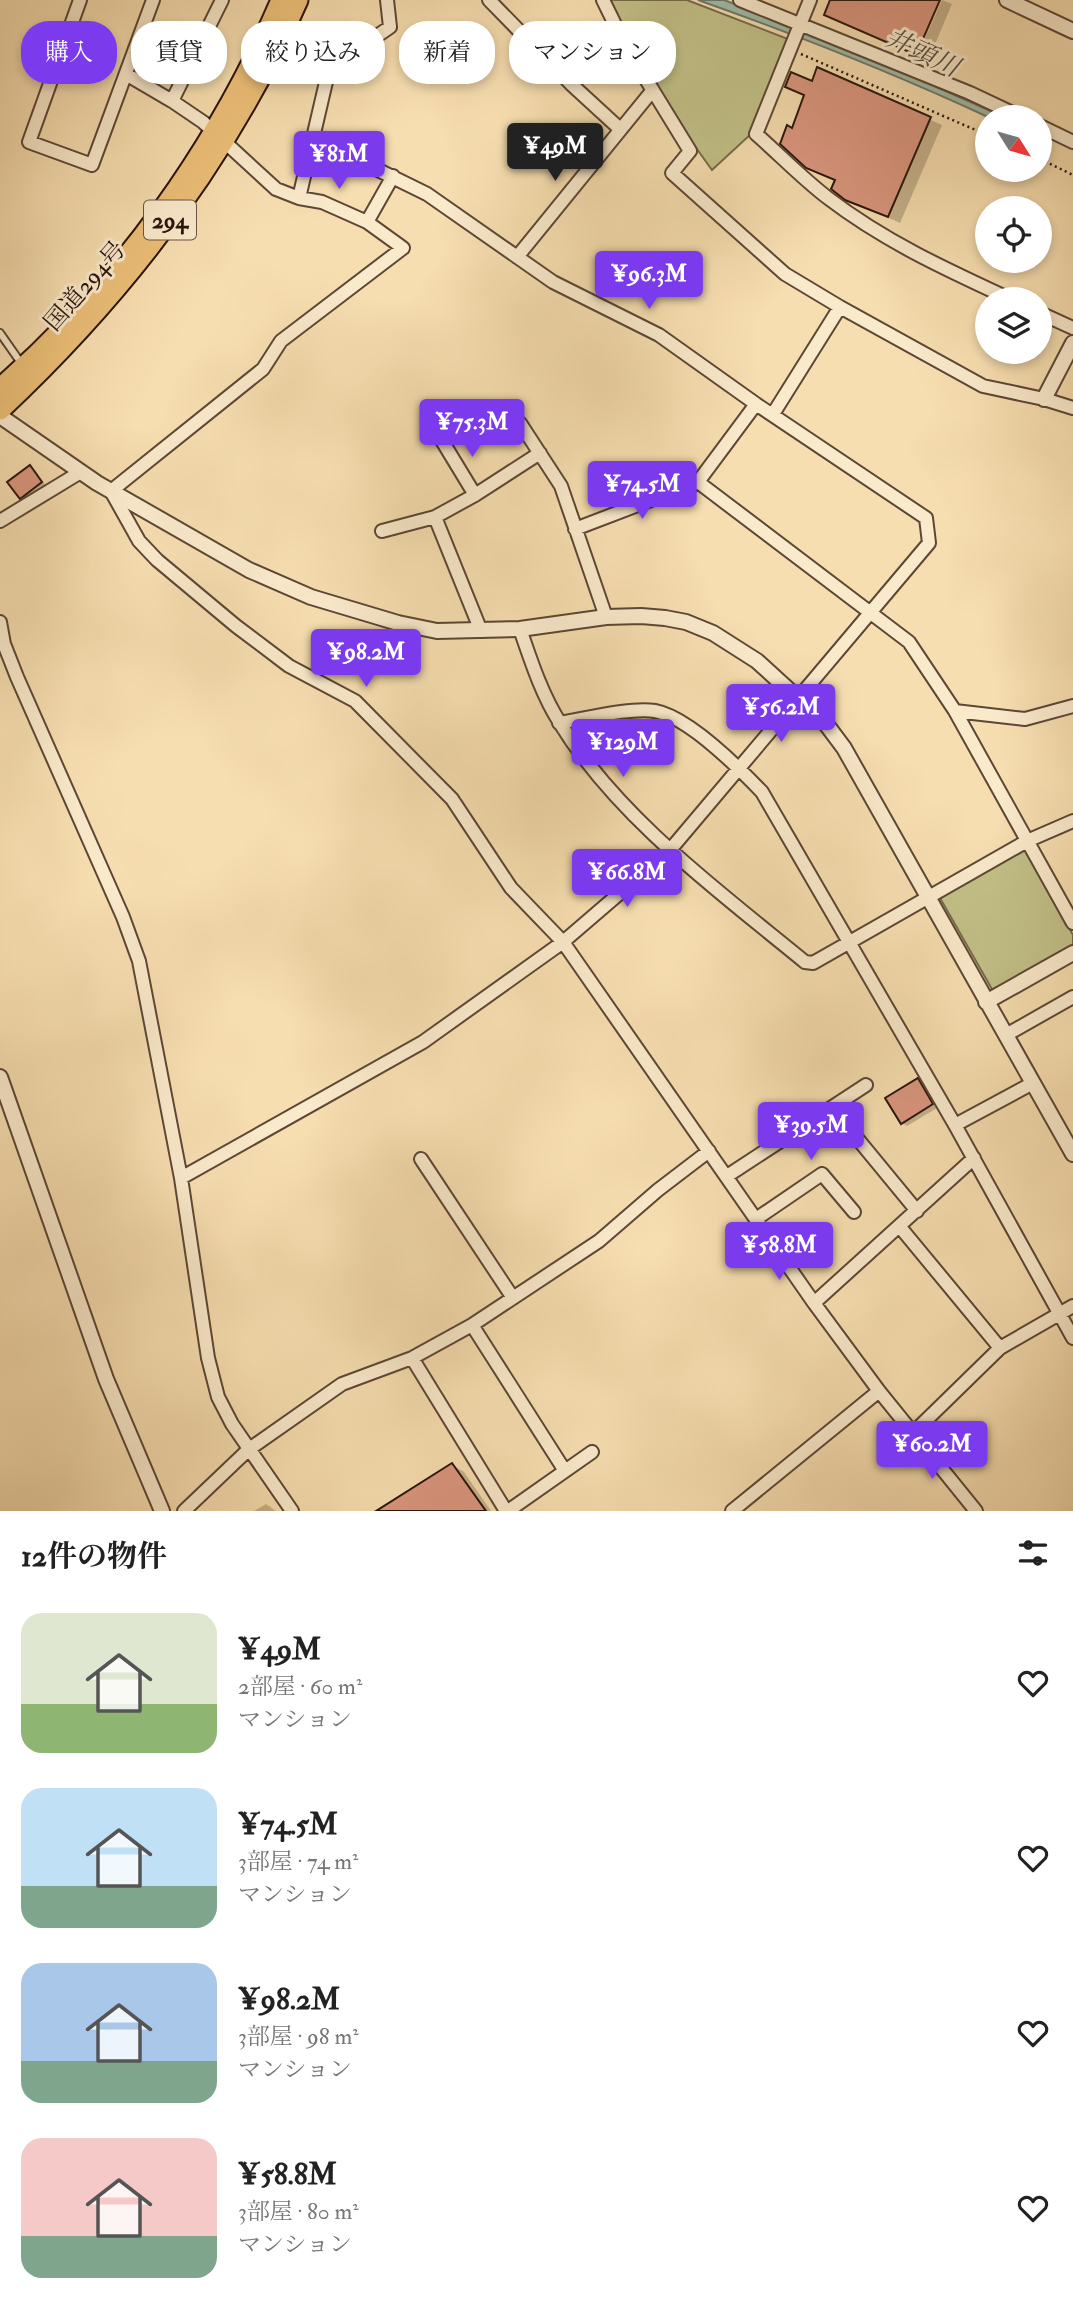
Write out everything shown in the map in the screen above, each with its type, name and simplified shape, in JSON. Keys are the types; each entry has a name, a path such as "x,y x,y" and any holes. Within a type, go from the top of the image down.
{"highway":[{"name":"国道294号","path":"219,137 281,0"},
{"name":"国道294号","path":"0,410 28,373 113,295 165,228 219,137 265,69 298,0"},
{"name":"国道294号","path":"0,388 28,373"}],"street":[{"path":"80,0 29,142 92,165 153,0"},
{"path":"172,102 222,0"},
{"path":"299,198 329,69 390,27 387,0"},
{"path":"489,0 620,130"},
{"path":"603,0 625,46 690,150 672,173 785,274 982,386 1073,408"},
{"path":"740,0 996,105"},
{"path":"810,0 756,134 827,198 879,233 916,255 984,287"},
{"path":"1007,0 1073,31"},
{"path":"111,491 263,369 281,341 403,248 367,222 322,202 299,198 276,189 219,137 172,102 126,74"},
{"path":"517,257 652,91"},
{"path":"1052,132 1073,142"},
{"path":"181,1178 423,1042 563,942 670,850 929,543 926,518 659,335 553,282 427,194 313,138"},
{"path":"367,222 393,176"},
{"path":"773,414 840,307"},
{"path":"1052,318 1073,328"},
{"path":"1044,399 1073,343"},
{"path":"575,530 698,482 756,404"},
{"path":"0,416 79,472 111,491 249,570 311,597 398,623 437,631 520,629 606,617 665,618 713,632 757,661 826,724 844,748 1073,1154"},
{"path":"520,423 561,486 606,617"},
{"path":"441,439 475,495"},
{"path":"382,531 435,517 540,453"},
{"path":"0,521 79,472"},
{"path":"698,482 909,642 956,711 1027,841 1068,904 1073,923"},
{"path":"111,491 139,541 157,560 289,666 355,701 452,799 511,888 563,942 814,1303 879,1391 976,1511"},
{"path":"435,517 481,631"},
{"path":"0,622 4,644 17,677 118,905 139,961 181,1178 208,1358 218,1397 248,1450 292,1511"},
{"path":"520,629 538,680 559,723 610,790 670,850 805,962 813,963 1027,841 1073,821"},
{"path":"956,711 1025,719 1073,706"},
{"path":"559,723 622,712 656,711 682,723 739,769 768,802 974,1158 1073,1338"},
{"path":"986,1002 1073,953"},
{"path":"1006,1035 1073,997"},
{"path":"0,1077 106,1379 162,1511"},
{"path":"955,1125 1033,1083"},
{"path":"727,1176 866,1085"},
{"path":"847,1126 917,1211"},
{"path":"184,1511 248,1450 342,1384 412,1358 472,1325 599,1241 658,1190 709,1151"},
{"path":"814,1303 974,1158"},
{"path":"421,1159 513,1298"},
{"path":"756,1219 822,1174 854,1212"},
{"path":"900,1227 1000,1348"},
{"path":"914,1432 1000,1348 1073,1306"},
{"path":"472,1325 565,1471"},
{"path":"412,1358 507,1511 592,1452"},
{"path":"732,1511 879,1391"}],"lane":[{"path":"0,333 28,373"}],"path":[{"path":"797,53 975,130"},
{"path":"1052,165 1073,175"}],"shaded area":[{"path":"600,0 687,0 788,39 751,134 712,170 650,84 676,84 676,21 610,21"},
{"path":"698,0 724,0 847,47 977,105 975,111 917,85"},
{"path":"1025,850 1073,935 1073,945 993,991 940,898"}],"building":[{"path":"830,0 940,0 916,55 824,15"},
{"path":"817,67 931,117 888,217 845,200 831,189 835,180 806,168 780,144 787,125 792,128 804,95 785,87 791,72 812,81"},
{"path":"30,465 42,482 20,499 7,482"},
{"path":"918,1078 933,1104 901,1124 885,1098"},
{"path":"452,1463 486,1511 376,1511"}],"water label":[{"name":"井頭川","path":"922,53"}]}
